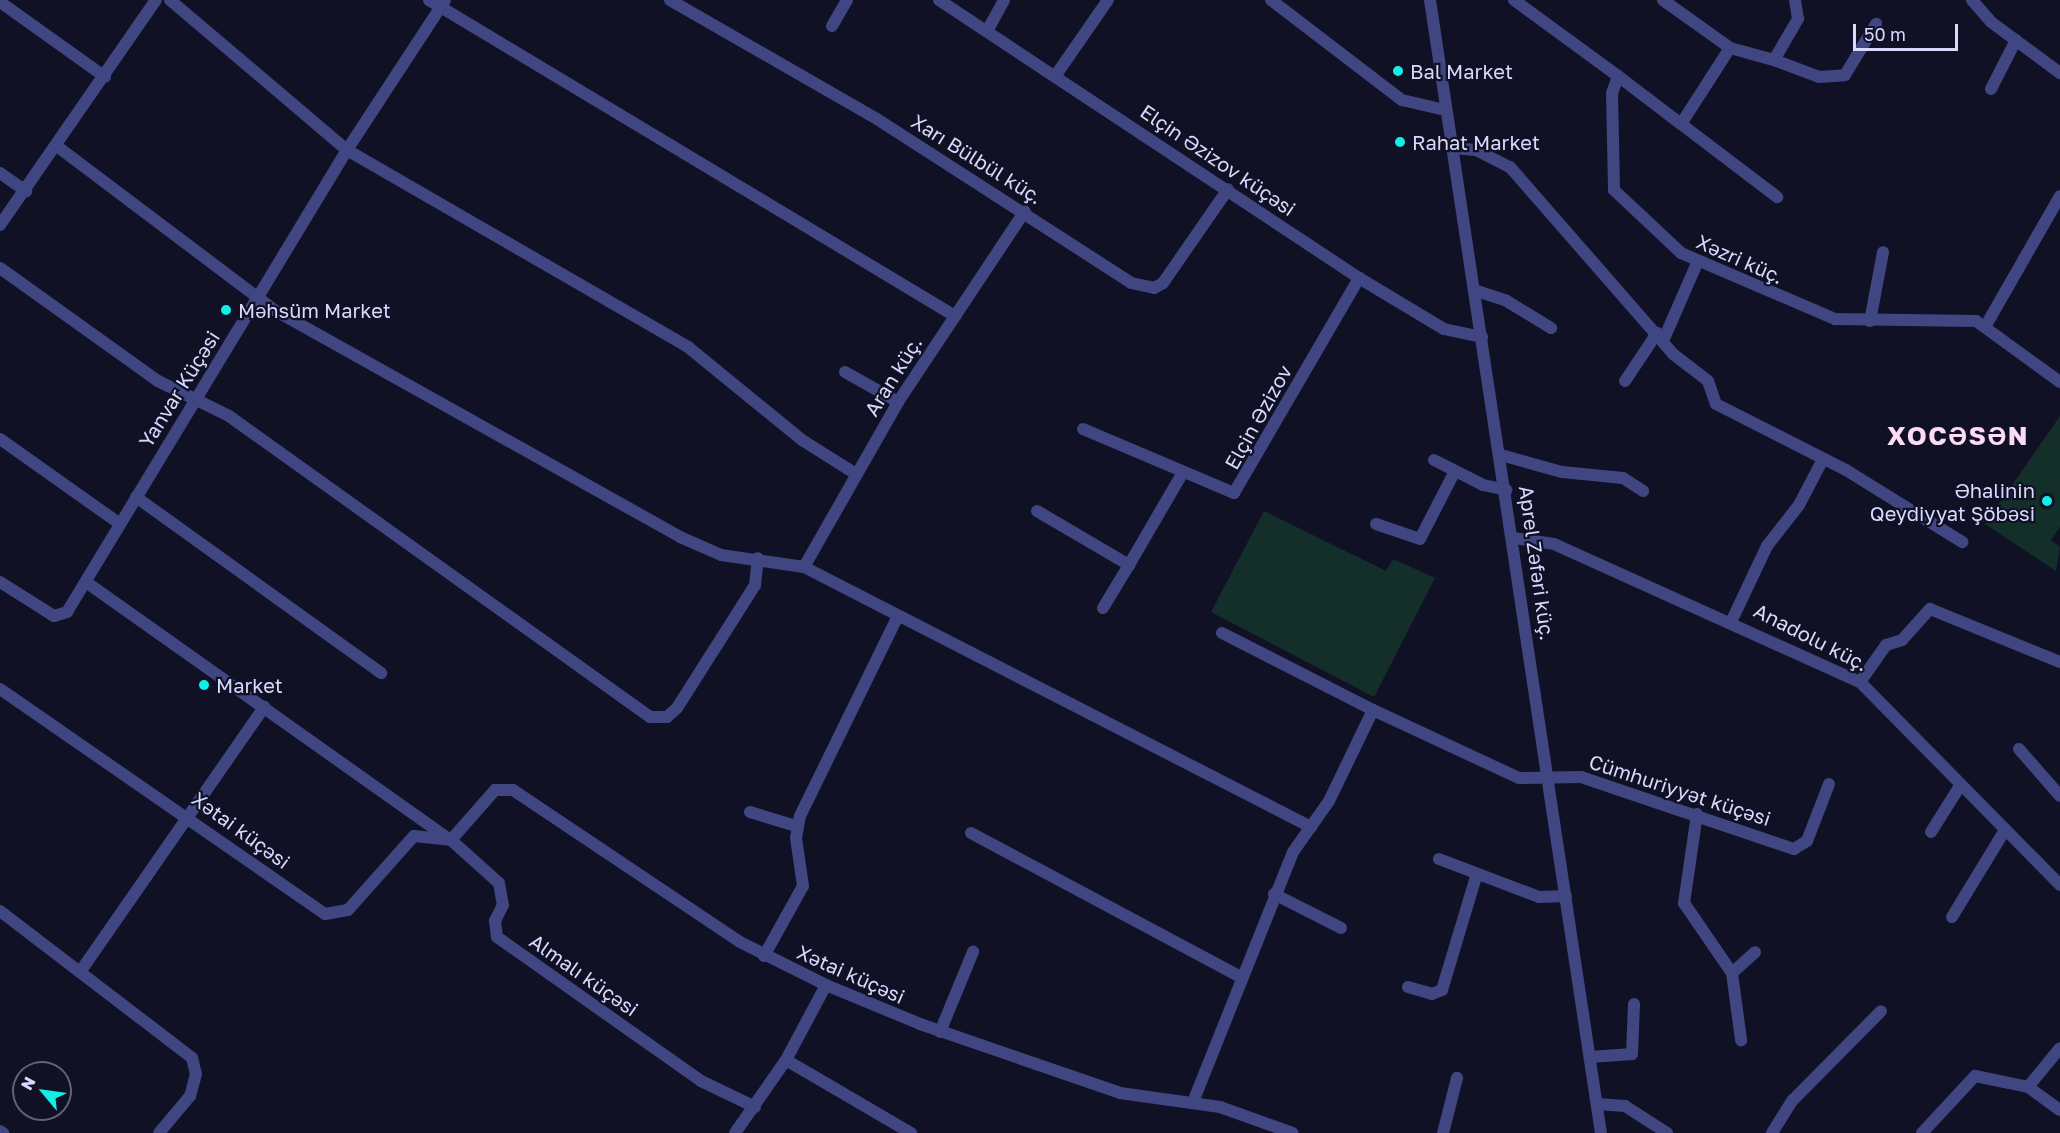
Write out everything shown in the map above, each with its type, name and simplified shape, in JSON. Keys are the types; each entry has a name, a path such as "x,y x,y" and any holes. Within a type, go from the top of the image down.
{"street":[{"path":"0,225 58,147 156,0"},
{"path":"170,0 347,150 688,347 802,440 856,474"},
{"path":"429,0 443,4 954,316"},
{"name":"Xarı Bülbül küç.","path":"670,0 1025,211 1131,283 1154,288 1228,189"},
{"path":"832,26 847,0"},
{"name":"Elçin Əzizov küçəsi","path":"939,0 1056,75 1359,278 1444,329 1482,337"},
{"path":"987,31 1004,0"},
{"path":"1056,75 1108,0"},
{"path":"1271,0 1402,100 1445,110"},
{"name":"Aprel Zəfəri küç.","path":"1430,0 1445,110 1477,291 1601,1133"},
{"path":"1514,0 1777,197"},
{"path":"1663,0 1730,48 1774,60 1819,78 1845,75 1876,24"},
{"path":"1774,60 1798,20 1795,0"},
{"path":"1972,0 2016,40 2060,73"},
{"path":"0,2 105,77"},
{"name":"Yanvar Küçəsi","path":"0,582 60,617 86,582 347,150 443,4"},
{"path":"1991,89 2016,40"},
{"path":"1681,124 1730,48"},
{"name":"Xəzri küç.","path":"1618,76 1612,93 1614,190 1697,263 1814,312 1870,321 1962,320 1985,327 2060,382"},
{"path":"58,147 258,299 680,537 721,555 758,558 804,567 897,618 1311,828"},
{"path":"1453,148 1476,150 1510,167 1546,214 1660,337 1708,381 1716,404 1823,459 1962,542"},
{"path":"0,173 26,191"},
{"path":"1985,327 2060,196"},
{"name":"Aran küç.","path":"804,567 898,402 1025,211"},
{"path":"1870,321 1883,252"},
{"path":"1625,381 1660,337 1697,263"},
{"path":"0,268 158,381 229,416 659,720 676,708 755,585 758,558"},
{"name":"Elçin Əzizov","path":"1083,429 1224,491 1241,488 1359,278"},
{"path":"1477,291 1504,300 1551,328"},
{"path":"845,372 898,402"},
{"path":"0,439 120,524"},
{"path":"1501,455 1562,472 1623,478 1643,491"},
{"path":"1732,620 1767,546 1799,505 1823,459"},
{"path":"1434,460 1455,471 1506,490"},
{"path":"1376,524 1420,539 1455,471"},
{"path":"1103,608 1182,474"},
{"path":"136,497 381,673"},
{"path":"1036,511 1129,565"},
{"name":"Anadolu küç.","path":"1514,538 1554,544 1732,620 1860,682 2003,833 2060,885"},
{"path":"86,582 451,840"},
{"path":"1860,682 1886,645 1902,640 1930,609 2060,662"},
{"path":"764,956 803,886 796,826 897,618"},
{"name":"Cümhuriyyət küçəsi","path":"1222,633 1373,710 1519,778 1581,777 1697,814 1794,849 1807,841 1829,784"},
{"name":"Xətai küçəsi","path":"0,689 188,816 325,914 348,910 414,836 451,840 495,790 513,790 764,956 826,985 940,1032 1119,1093 1193,1102 1270,1129 1293,1133"},
{"path":"80,972 264,707"},
{"path":"1193,1102 1274,894 1373,710"},
{"path":"2019,749 2060,796"},
{"path":"1931,832 1959,786"},
{"path":"750,812 796,826"},
{"path":"1697,814 1684,903 1732,974 1741,1040"},
{"path":"971,833 1241,977"},
{"path":"1952,917 2003,833"},
{"name":"Almalı küçəsi","path":"451,840 499,883 502,905 495,921 497,937 701,1080 755,1107"},
{"path":"1439,859 1476,877 1539,897 1566,896"},
{"path":"1408,987 1432,994 1442,990 1476,877"},
{"path":"1274,894 1341,928"},
{"path":"0,911 196,1065 190,1096 159,1133"},
{"path":"940,1032 973,952"},
{"path":"1732,974 1755,952"},
{"path":"735,1133 786,1060 826,985"},
{"path":"1590,1058 1632,1053 1634,1004"},
{"path":"1772,1133 1793,1100 1881,1011"},
{"path":"2028,1087 2060,1048"},
{"path":"786,1060 910,1133"},
{"path":"1923,1133 1975,1076 2028,1087 2060,1110"},
{"path":"1443,1133 1457,1078"},
{"path":"1597,1104 1624,1106 1667,1133"}],"green space":[{"path":"2060,416 2060,527 2051,540 2060,547 2056,571 1985,524"},
{"path":"1264,511 1386,571 1393,559 1435,578 1374,697 1211,612"}],"place":[{"name":"Bal Market","path":"1398,71"},
{"name":"Rahat Market","path":"1400,142"},
{"name":"Məhsüm Market","path":"226,310"},
{"name":"Əhalinin Qeydiyyat Şöbəsi","path":"2047,501"},
{"name":"Market","path":"204,685"}],"district":[{"name":"XOCƏSƏN","path":"1958,436"}]}
